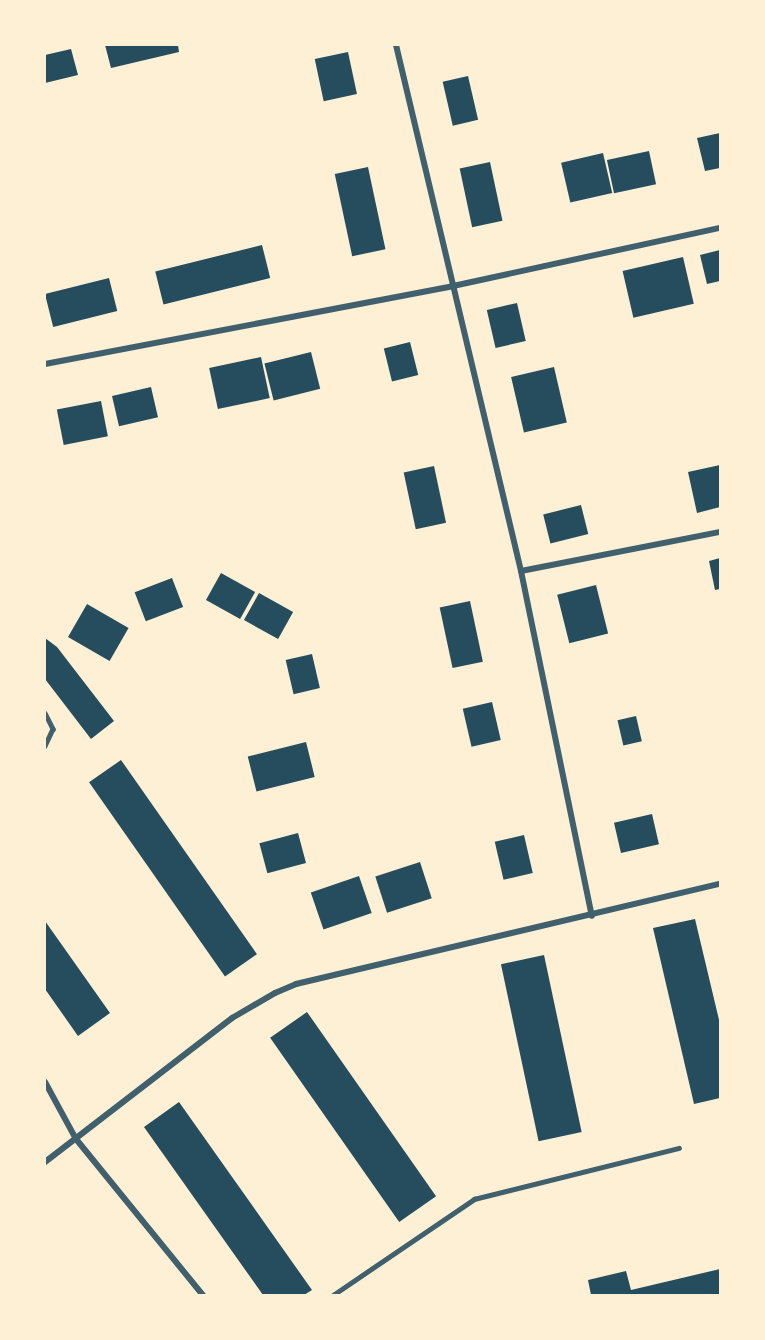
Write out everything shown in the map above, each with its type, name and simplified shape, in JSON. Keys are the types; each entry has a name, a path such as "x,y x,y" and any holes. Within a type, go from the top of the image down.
{"street":[{"path":"396,45 521,571 592,916"},
{"path":"45,364 453,286 720,228"},
{"path":"521,571 720,532"},
{"path":"45,1162 232,1018 275,993 296,984 720,884"},
{"path":"45,1082 76,1139 203,1295"}],"lane":[{"path":"45,713 53,729 45,746"},
{"path":"333,1295 474,1199 679,1148"}],"building":[{"path":"105,45 178,45 179,52 111,68"},
{"path":"71,49 78,75 45,83 45,55"},
{"path":"348,52 357,94 324,101 315,59"},
{"path":"468,76 478,120 453,126 443,82"},
{"path":"720,133 720,168 705,171 697,138"},
{"path":"649,151 656,184 614,193 607,160"},
{"path":"603,153 612,193 570,203 561,163"},
{"path":"490,162 502,221 472,227 460,168"},
{"path":"368,167 385,249 352,256 335,174"},
{"path":"262,245 270,278 163,305 155,272"},
{"path":"720,250 720,281 707,284 700,255"},
{"path":"683,257 694,304 633,318 623,271"},
{"path":"109,278 117,311 53,327 45,294"},
{"path":"517,303 526,341 496,348 487,310"},
{"path":"410,342 418,375 392,382 384,349"},
{"path":"311,352 320,389 274,400 264,364"},
{"path":"261,357 270,398 218,409 209,368"},
{"path":"554,367 567,423 524,432 511,377"},
{"path":"151,387 158,417 119,426 112,396"},
{"path":"101,401 108,436 64,445 57,410"},
{"path":"720,465 720,507 697,513 688,472"},
{"path":"434,466 446,523 416,529 404,472"},
{"path":"581,505 588,534 550,544 543,514"},
{"path":"720,558 720,589 715,590 709,561"},
{"path":"221,573 255,592 240,619 206,600"},
{"path":"172,578 183,607 146,621 135,592"},
{"path":"596,585 608,634 569,643 557,595"},
{"path":"259,593 293,612 278,639 244,620"},
{"path":"470,601 483,662 453,668 440,607"},
{"path":"87,604 129,628 110,661 68,637"},
{"path":"45,638 57,647 114,721 91,739 45,679"},
{"path":"312,654 320,688 294,694 286,660"},
{"path":"492,702 501,740 472,747 463,709"},
{"path":"636,716 642,741 623,746 617,720"},
{"path":"306,742 315,777 256,791 248,757"},
{"path":"121,760 257,954 225,977 89,782"},
{"path":"652,814 659,844 621,853 614,823"},
{"path":"298,833 306,863 267,873 259,843"},
{"path":"524,835 533,873 504,880 495,842"},
{"path":"420,862 432,898 387,913 375,877"},
{"path":"359,876 372,913 323,929 311,893"},
{"path":"695,919 720,1024 720,1098 694,1104 653,928"},
{"path":"45,921 110,1013 78,1036 45,989"},
{"path":"544,955 582,1132 539,1141 501,964"},
{"path":"307,1012 436,1196 399,1222 270,1038"},
{"path":"179,1102 312,1290 304,1295 263,1295 144,1127"},
{"path":"720,1269 720,1295 591,1295 588,1280 626,1271 631,1290"}]}
